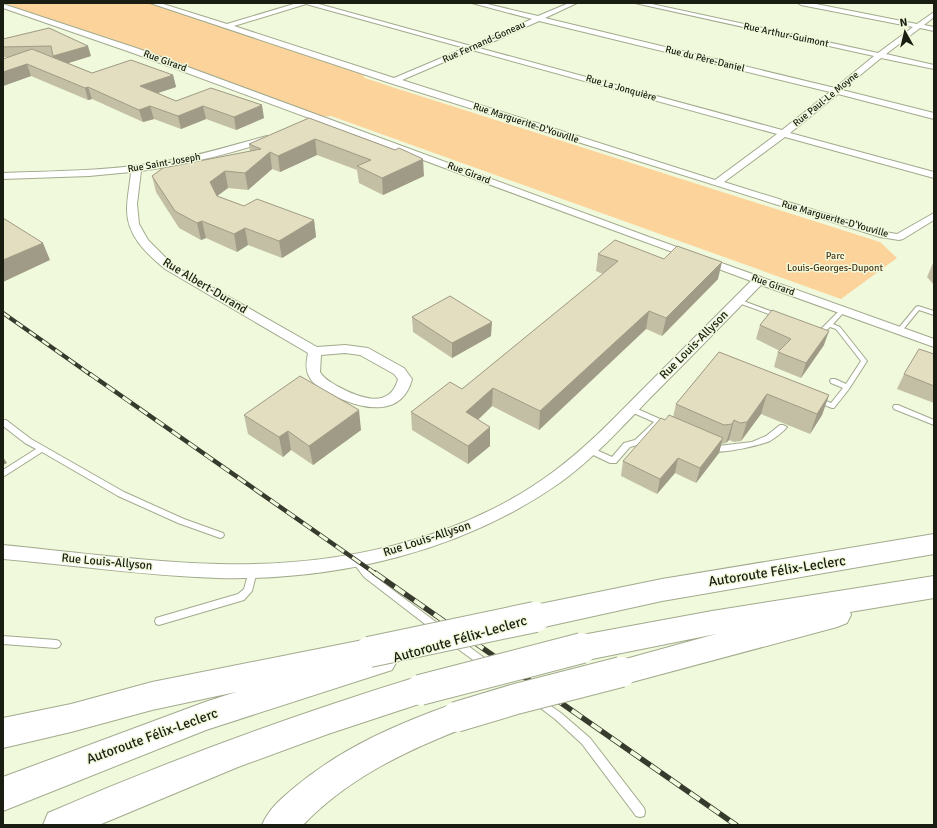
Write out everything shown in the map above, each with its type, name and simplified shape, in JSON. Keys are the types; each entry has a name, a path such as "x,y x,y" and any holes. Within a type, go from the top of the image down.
{"highway":[{"name":"Autoroute Félix-Leclerc","path":"3,794 205,716 376,656 535,617 655,592 934,544"},
{"path":"60,825 145,788 228,755 303,728 420,690 582,648 719,622 934,588"},
{"path":"279,825 316,791 366,757 416,732 456,717 516,699 934,588"},
{"path":"3,733 71,718 152,696 376,656"}],"street":[{"name":"Rue Marguerite-D'Youville","path":"153,3 228,26 393,81 884,235 899,237 934,216"},
{"path":"165,7 178,3"},
{"path":"228,26 304,3"},
{"name":"Rue La Jonquière","path":"308,3 474,47 934,175"},
{"name":"Rue du Père-Daniel","path":"475,3 934,116"},
{"name":"Rue Fernand-Goneau","path":"393,81 574,3"},
{"name":"Rue Arthur-Guimont","path":"638,3 934,67"},
{"path":"801,3 934,29"},
{"name":"Rue Girard","path":"3,6 318,116 759,280 934,343"},
{"name":"Rue Paul-Le Moyne","path":"717,183 784,134 880,55 934,14"},
{"path":"52,31 66,27"},
{"path":"305,123 318,116"},
{"name":"Rue Saint-Joseph","path":"3,176 136,169 215,154 279,135"},
{"name":"Rue Albert-Durand","path":"136,169 133,209 134,224 142,239 152,252 168,267 315,351"},
{"name":"Rue Louis-Allyson","path":"3,552 193,570 253,571 304,567 355,560 416,544 478,522 539,490 590,450 759,280"},
{"path":"345,349 363,351 399,371 405,379 404,384 398,392 382,402 368,404 359,402 322,383 315,377 313,370 315,351 345,349"}],"lane":[{"path":"738,301 788,319"},
{"path":"899,330 918,308 934,313"},
{"path":"808,327 822,332 843,310"},
{"path":"811,397 832,406 847,387 864,361 838,328 829,325"},
{"path":"833,381 847,387"},
{"path":"896,407 934,423"},
{"path":"631,410 671,428"},
{"path":"3,422 28,441 121,494 181,521 220,535"},
{"path":"590,450 613,461 627,445 638,442 658,422"},
{"path":"704,443 717,449 752,444 768,440 778,433 783,427"},
{"path":"3,474 42,448"},
{"path":"355,560 361,570 384,590 507,679"},
{"path":"159,621 241,597 249,590 253,571"},
{"path":"3,640 56,644"},
{"path":"520,688 558,716 586,741 640,812"}],"green space":[{"name":"Parc Louis-Georges-Dupont","path":"3,3 154,3 357,67 365,78 392,87 880,242 897,258 841,299 331,116 318,117 3,5"}],"building":[{"path":"49,28 88,46 53,56 51,46 3,47 3,39"},
{"path":"32,49 92,73 131,60 173,75 140,86 176,101 211,88 262,105 234,117 203,106 178,116 150,106 139,110 88,87 85,88 27,64 3,72 3,59"},
{"path":"309,118 395,150 399,148 423,159 382,178 357,166 371,160 315,139 278,156 270,152 245,173 225,171 210,182 217,196 244,206 257,199 314,220 279,241 245,228 234,234 202,221 197,223 175,211 152,176 163,168 261,149 249,144"},
{"path":"3,218 43,243 3,260"},
{"path":"615,240 664,259 677,246 722,262 666,318 649,311 540,411 493,388 466,412 490,427 468,446 411,412 450,382 462,389 618,261 598,254"},
{"path":"450,296 492,322 452,343 412,317"},
{"path":"772,310 829,331 806,363 778,352 791,339 760,325"},
{"path":"919,349 934,354 934,386 904,374"},
{"path":"719,352 829,395 817,414 767,394 747,422 740,423 734,420 732,424 724,425 676,404"},
{"path":"300,376 359,410 309,446 288,431 279,437 244,415"},
{"path":"669,415 723,438 700,468 678,458 660,479 623,461 661,418 665,420"}],"railway":[{"path":"3,313 91,375"},
{"path":"90,374 376,574"},
{"path":"375,573 736,825"}]}
